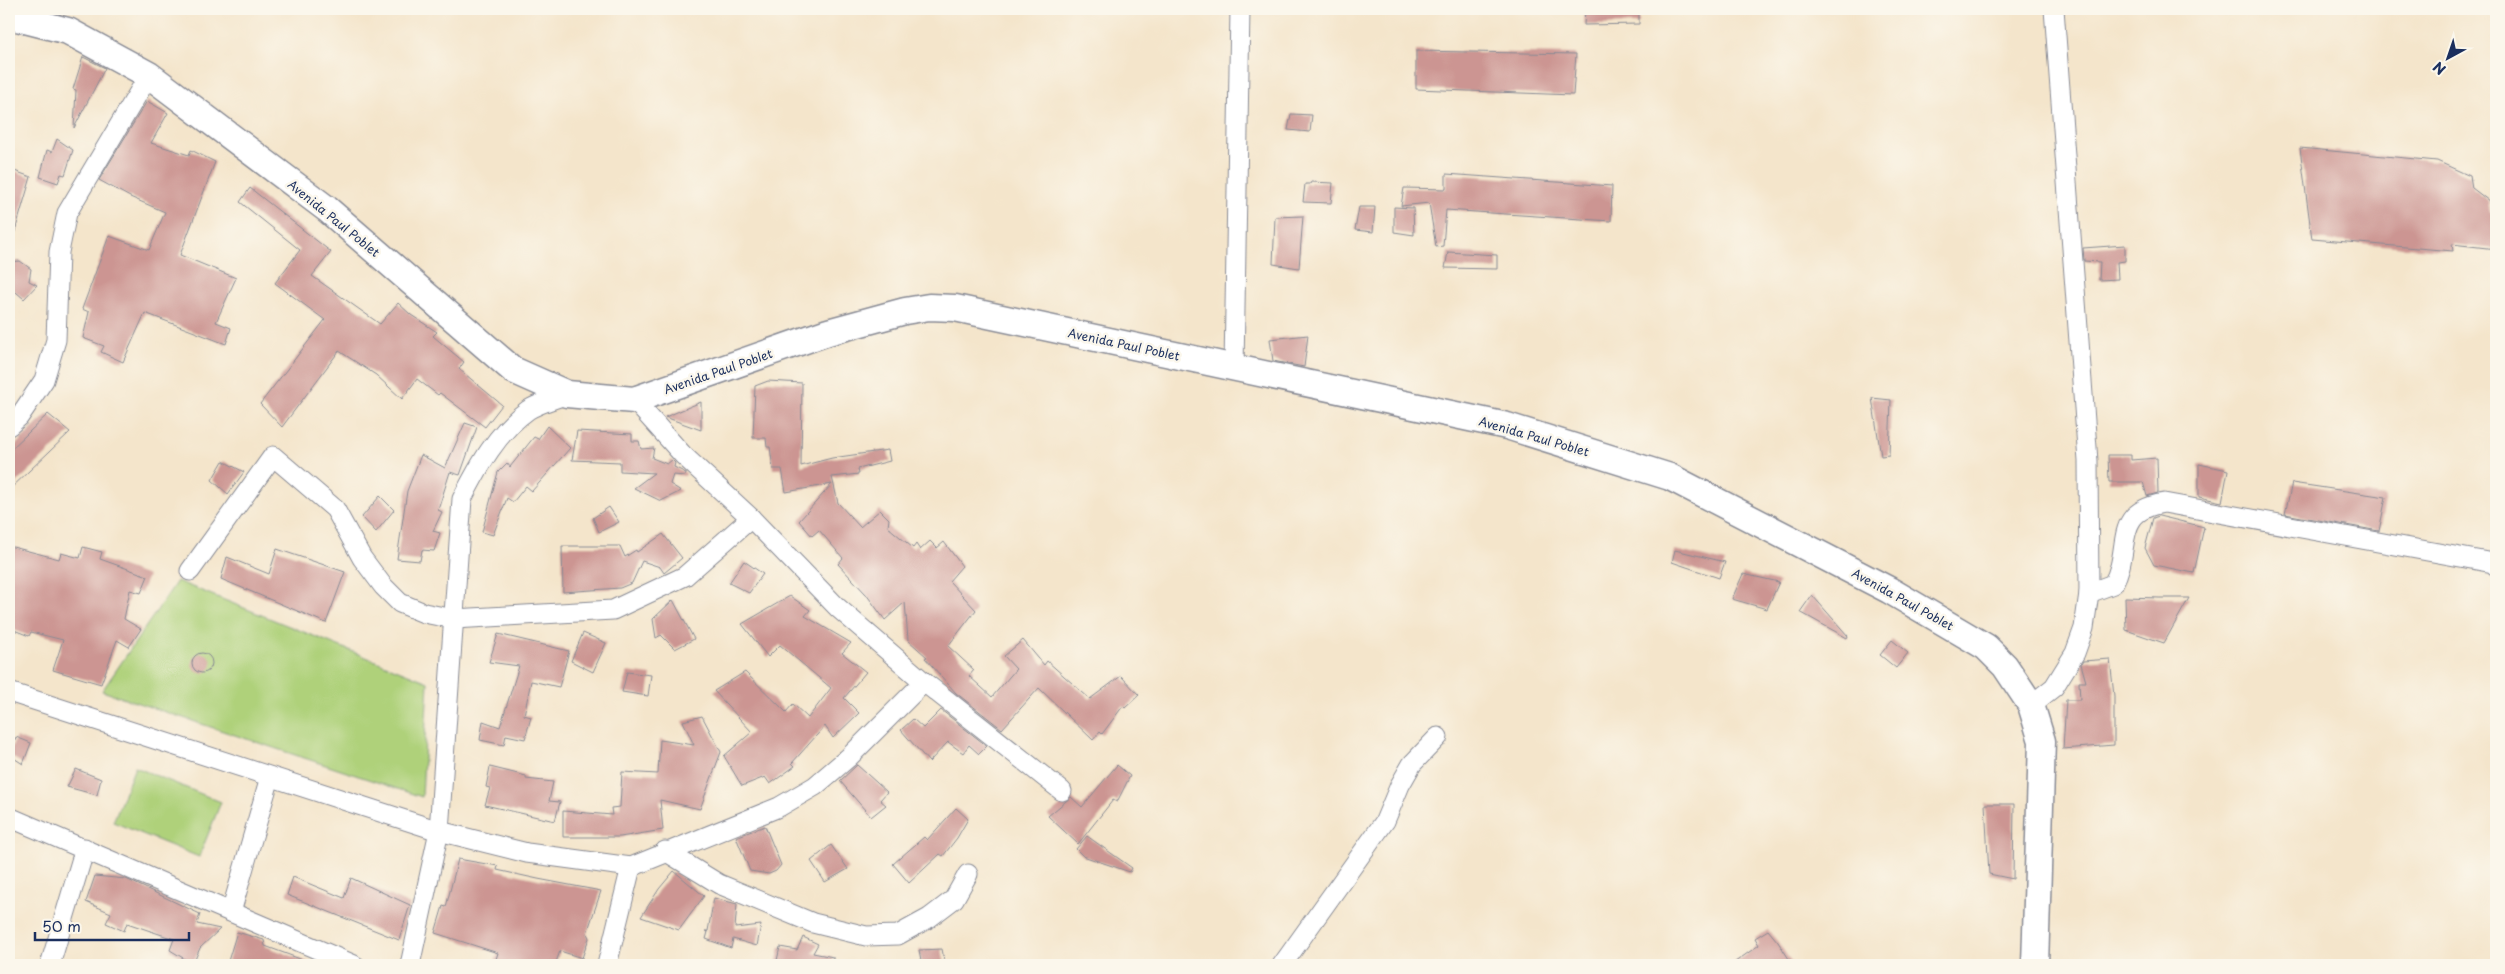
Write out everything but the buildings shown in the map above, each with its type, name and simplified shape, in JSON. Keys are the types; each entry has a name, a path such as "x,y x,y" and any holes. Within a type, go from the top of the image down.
{"main road":[{"name":"Avenida Paul Poblet","path":"9,16 68,31 149,75 326,209 513,370 567,394 634,400 828,332 905,311 929,307 955,308 1507,426 1670,477 1889,590 1961,631 1986,648 2004,666 2031,705 2042,741 2035,965"}],"street":[{"path":"1234,368 1240,9"},
{"path":"2031,705 2054,687 2075,653 2084,628 2089,593 2088,461 2054,9"},
{"path":"9,426 19,417 44,380 56,340 59,252 67,213 149,75"},
{"path":"410,965 439,831 462,499 480,463 504,431 529,409 567,394"},
{"path":"634,400 682,455 751,518 837,607 924,682 1062,791"},
{"path":"190,571 273,456 335,509 362,558 383,586 400,603 424,613 454,619 613,610 685,576 751,518"},
{"path":"2089,593 2113,584 2119,573 2124,535 2134,515 2142,509 2164,503 2492,563 2496,566"},
{"path":"9,694 439,831 527,853 631,867 665,851 779,807 814,786 849,758 924,682"},
{"path":"1282,965 1385,821 1400,785 1412,764 1438,737"},
{"path":"231,912 270,777"},
{"path":"9,817 354,965"},
{"path":"50,965 85,848"},
{"path":"665,851 720,884 813,923 866,936 898,934 929,918 954,899 968,874"},
{"path":"607,965 631,867"}],"green space":[{"path":"177,581 428,682 422,797 102,691"},
{"path":"135,767 221,802 199,857 113,822"}]}
